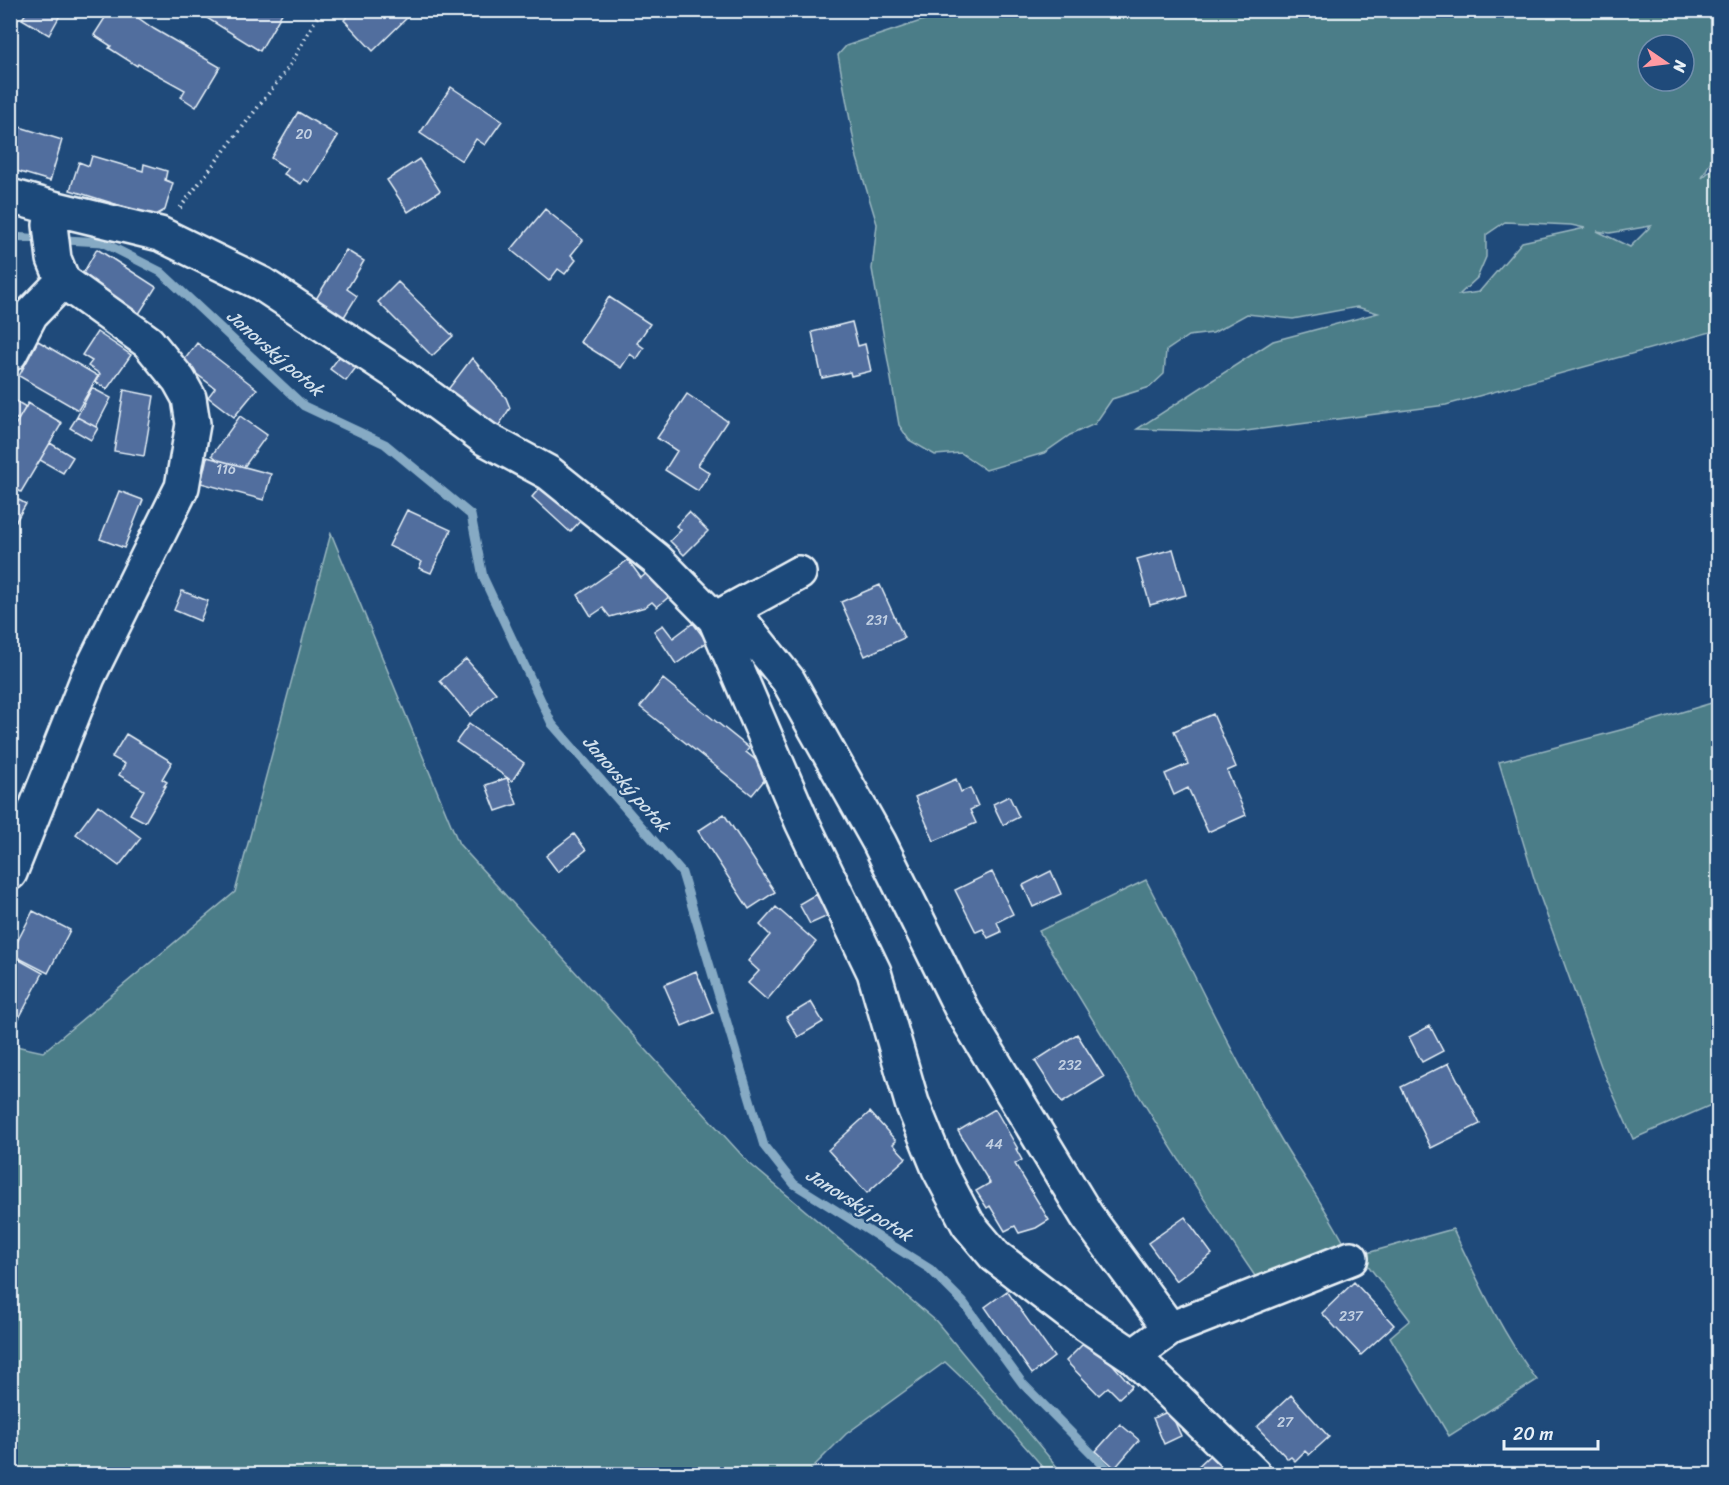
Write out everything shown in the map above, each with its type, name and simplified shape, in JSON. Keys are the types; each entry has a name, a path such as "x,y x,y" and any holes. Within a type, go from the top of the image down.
{"street":[{"path":"10,195 52,217 160,234 262,284 398,374 486,439 549,473 724,614 788,680 879,842 961,1008 1087,1216 1170,1329"},
{"path":"10,354 31,314 59,270 52,217"},
{"path":"10,873 88,677 182,487 193,424 189,398 179,380 148,342 59,270"},
{"path":"724,614 799,573"},
{"path":"724,614 802,822 874,972 912,1103 939,1169 968,1224 995,1256 1069,1313 1133,1356 1254,1474"},
{"path":"1133,1356 1170,1329 1351,1258"}],"path":[{"path":"160,234 289,67 321,10"}],"green space":[{"path":"954,10 1718,11 1718,147 1702,178 1718,164 1718,330 1446,405 1238,432 1137,429 1273,341 1378,313 1357,307 1293,319 1247,314 1213,333 1188,336 1166,351 1164,374 1150,387 1112,399 1095,424 1070,435 1044,453 986,470 961,453 935,455 909,440 899,425 872,269 877,224 857,158 838,55 846,46","holes":["1505,222 1571,225 1585,228 1522,242 1479,292 1459,295 1477,278 1486,257 1486,235","1651,226 1630,247 1597,231 1610,233"]},
{"path":"331,533 459,844 749,1163 936,1321 1063,1474 1049,1474 981,1396 945,1362 846,1434 811,1469 811,1474 11,1474 11,1045 43,1052 235,892"},
{"path":"1718,701 1718,1102 1633,1139 1601,1066 1537,888 1499,762 1632,727"},
{"path":"1146,880 1246,1077 1344,1243 1257,1279 1173,1150 1039,931"},
{"path":"1453,1229 1502,1326 1537,1380 1449,1436 1390,1337 1410,1320 1360,1255"}],"building":[{"path":"28,10 63,10 49,35 22,19"},
{"path":"110,10 127,10 154,29 220,67 196,107 181,97 185,90 138,64 137,66 94,35"},
{"path":"194,10 284,10 260,51"},
{"path":"354,10 415,10 373,51 344,20"},
{"path":"451,87 502,121 485,145 476,139 462,161 420,133"},
{"path":"298,112 338,136 309,182 304,179 301,184 284,174 288,169 271,158"},
{"path":"10,124 62,140 50,181 10,169"},
{"path":"92,156 143,171 144,164 167,171 165,180 173,183 165,210 154,216 70,190 79,162 89,166"},
{"path":"419,159 440,191 408,212 387,180"},
{"path":"545,209 583,240 571,255 576,260 565,274 558,269 549,281 511,250"},
{"path":"97,249 156,287 137,317 81,277"},
{"path":"346,250 364,261 347,289 357,296 344,317 316,299"},
{"path":"398,282 453,336 432,356 378,302"},
{"path":"609,297 650,324 637,343 644,348 637,359 630,354 621,368 580,342"},
{"path":"852,322 858,346 865,344 871,371 851,376 850,372 822,378 812,332"},
{"path":"97,332 131,355 107,389 95,382 100,374 88,366 92,361 82,355"},
{"path":"38,341 98,376 78,410 19,376"},
{"path":"197,343 257,389 234,417 208,397 215,388 182,363"},
{"path":"342,353 358,365 346,381 330,369"},
{"path":"472,358 506,398 510,408 496,430 443,396"},
{"path":"92,388 111,398 96,427 77,417"},
{"path":"124,390 154,396 144,456 114,451"},
{"path":"687,394 727,421 698,465 710,473 698,491 665,470 677,451 657,438"},
{"path":"16,401 26,407 18,420 10,415"},
{"path":"28,403 62,423 21,492 10,486 10,434"},
{"path":"240,416 267,435 244,467 218,460 212,455"},
{"path":"77,417 98,428 91,440 70,428"},
{"path":"50,443 73,457 63,473 40,460"},
{"path":"207,457 271,474 264,500 201,483"},
{"path":"544,483 583,518 570,532 532,497"},
{"path":"119,491 143,500 124,548 100,539"},
{"path":"10,495 26,504 16,521 10,518"},
{"path":"407,510 451,530 431,573 419,568 422,562 389,546"},
{"path":"689,512 708,531 684,555 670,541 681,530 676,526"},
{"path":"1173,549 1186,595 1150,605 1137,559"},
{"path":"628,560 641,578 650,570 672,594 657,607 652,602 645,607 610,617 603,608 591,616 578,595"},
{"path":"880,585 904,638 865,656 841,602"},
{"path":"182,591 208,601 200,621 174,610"},
{"path":"693,623 707,642 676,664 654,631 663,625 673,638"},
{"path":"466,659 496,693 470,716 440,681"},
{"path":"663,679 749,748 746,752 771,772 752,795 640,707"},
{"path":"1213,714 1236,767 1227,771 1246,815 1208,832 1188,788 1174,795 1165,774 1188,764 1174,731"},
{"path":"469,724 524,763 512,781 456,742"},
{"path":"126,734 172,762 162,779 167,782 164,786 166,786 145,822 130,814 144,790 119,775 125,764 112,757"},
{"path":"507,778 517,804 496,811 486,785"},
{"path":"956,779 961,792 970,788 978,806 970,810 976,823 934,841 915,797"},
{"path":"1009,796 1019,817 1003,825 993,804"},
{"path":"98,805 141,838 119,866 76,834"},
{"path":"724,814 775,892 749,909 698,831"},
{"path":"574,834 586,850 558,872 546,856"},
{"path":"1051,871 1061,894 1033,907 1023,885"},
{"path":"992,872 1013,914 997,922 1001,932 988,938 983,929 976,932 955,890"},
{"path":"816,894 828,916 810,924 799,904"},
{"path":"776,907 816,942 767,1000 748,983 759,971 748,961 770,935 760,925"},
{"path":"33,911 70,930 48,973 11,954"},
{"path":"14,957 43,973 17,1022 10,1018 10,964"},
{"path":"696,971 713,1013 682,1026 664,985"},
{"path":"811,1002 823,1022 798,1037 786,1017"},
{"path":"1430,1026 1443,1051 1422,1062 1409,1037"},
{"path":"1077,1034 1104,1077 1062,1103 1035,1061"},
{"path":"1449,1063 1480,1124 1431,1148 1401,1087"},
{"path":"995,1109 1022,1160 1015,1164 1049,1220 1036,1228 1019,1233 1015,1226 1005,1231 990,1206 987,1208 976,1191 990,1183 958,1131"},
{"path":"870,1112 896,1141 893,1144 906,1158 867,1193 828,1150"},
{"path":"1185,1217 1212,1254 1176,1281 1148,1243"},
{"path":"1354,1282 1394,1325 1361,1355 1322,1313"},
{"path":"1007,1291 1054,1357 1032,1374 985,1307"},
{"path":"1089,1338 1132,1386 1119,1398 1108,1387 1099,1395 1066,1361"},
{"path":"1291,1395 1329,1437 1309,1455 1305,1451 1295,1461 1291,1457 1288,1459 1257,1427"},
{"path":"1170,1411 1181,1436 1164,1444 1153,1418"},
{"path":"1120,1424 1139,1440 1115,1468 1096,1451"},
{"path":"1211,1454 1227,1470 1224,1474 1190,1474"}],"waterway":[{"name":"Janovský potok","path":"10,237 102,242 161,272 304,406 385,444 471,515 483,577 552,724 682,873 764,1146 794,1184 930,1269 963,1302 1023,1384 1112,1474"}]}
